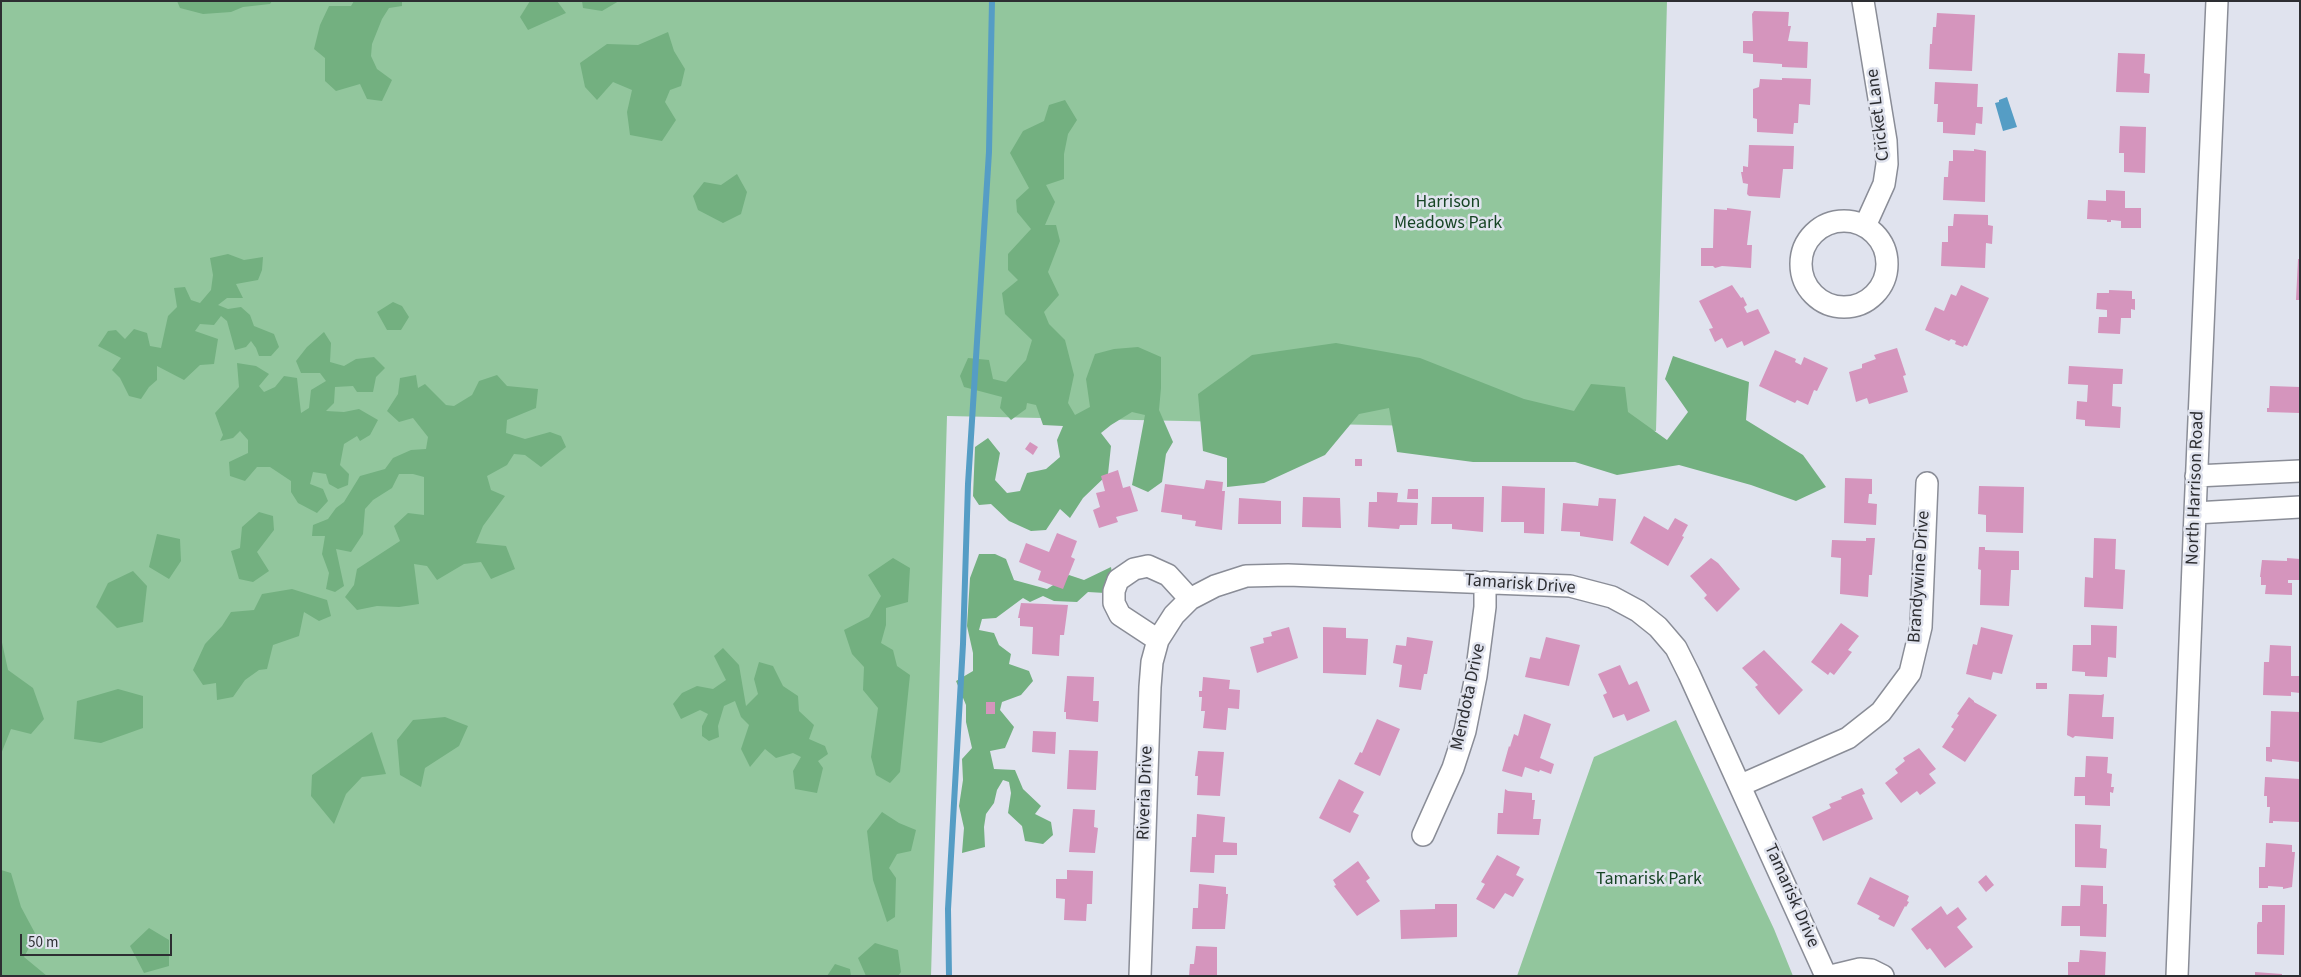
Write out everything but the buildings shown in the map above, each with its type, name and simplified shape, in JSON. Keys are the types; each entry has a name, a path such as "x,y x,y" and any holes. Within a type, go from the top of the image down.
{"street":[{"name":"Cricket Lane","path":"1864,1 1886,141 1887,164 1884,184 1865,226"},
{"name":"North Harrison Road","path":"2177,976 2196,476 2217,1"},
{"path":"1852,221 1865,226 1876,235 1884,247 1888,261 1886,275 1880,288 1871,299 1858,305 1844,307 1830,305 1818,298 1808,288 1802,274 1801,260 1805,246 1812,235 1830,224 1852,221"},
{"path":"2196,476 2300,471"},
{"name":"Brandywine Drive","path":"1741,785 1848,738 1881,712 1910,673 1921,627 1926,483"},
{"path":"2195,513 2300,507"},
{"path":"1158,640 1120,615 1114,603 1114,591 1118,580 1134,569 1148,566 1168,575 1190,600"},
{"name":"Tamarisk Drive","path":"1174,615 1190,600 1215,586 1246,576 1288,575 1570,586 1612,597 1638,611 1658,627 1676,648 1741,785 1826,976"},
{"name":"Mendota Drive","path":"1424,836 1453,768 1465,731 1476,676 1485,607 1486,582"},
{"name":"Riveria Drive","path":"1140,976 1152,662 1158,640 1174,615"},
{"path":"1831,976 1860,969 1871,970 1883,976"}],"green space":[{"name":"Harrison Meadows Park","path":"1,1 1667,1 1656,431 947,416 931,976 1,976"},
{"path":"177,1 272,1 270,4 243,7 231,12 203,14 180,8"},
{"path":"354,1 402,1 402,6 389,8 382,19 372,44 371,56 377,69 392,80 382,101 367,99 360,84 336,91 325,81 325,58 314,49 320,25 329,6 351,6"},
{"path":"530,1 557,1 566,13 528,30 520,17"},
{"path":"582,1 619,1 602,11 583,8"},
{"path":"668,32 674,51 685,69 681,86 670,90 665,102 676,120 662,141 630,135 627,112 632,90 613,82 597,100 585,87 580,63 607,44 638,45"},
{"path":"1065,100 1077,120 1068,134 1064,154 1064,179 1046,185 1055,202 1045,225 1056,225 1060,241 1048,272 1059,295 1044,312 1049,324 1065,340 1074,375 1068,403 1075,415 1090,407 1086,379 1095,354 1114,349 1138,347 1161,357 1159,410 1173,442 1166,454 1162,482 1148,492 1132,485 1145,415 1132,412 1111,425 1101,433 1111,446 1108,474 1083,498 1070,518 1060,509 1046,530 1031,531 1009,521 991,504 979,505 973,496 975,447 988,438 1000,453 995,480 1007,493 1020,491 1027,473 1046,469 1060,457 1057,440 1063,426 1043,425 1036,405 1027,403 1026,409 1011,420 1000,408 1002,397 964,387 960,376 968,358 989,360 993,379 1006,382 1026,360 1032,340 1005,314 1002,293 1018,280 1008,270 1008,254 1031,229 1017,212 1016,200 1029,188 1010,153 1023,131 1044,121 1049,105"},
{"path":"737,174 747,192 741,214 723,223 698,210 693,196 704,182 721,185"},
{"path":"228,254 244,260 263,257 262,270 258,280 236,284 243,298 227,298 218,305 228,309 241,307 250,315 254,326 274,334 279,347 271,356 259,356 251,341 246,347 235,350 227,321 221,316 214,325 200,324 195,331 218,339 214,364 200,365 184,380 157,366 157,380 149,387 141,399 129,396 120,378 112,370 121,358 98,346 108,331 116,330 125,339 134,329 147,333 150,346 161,348 168,316 177,307 174,288 185,287 191,300 200,303 211,290 213,275 210,258"},
{"path":"393,302 402,306 409,317 401,330 387,330 377,312"},
{"path":"324,332 331,343 330,362 344,366 356,359 374,357 385,368 376,377 373,392 357,392 353,386 335,387 334,403 326,411 344,412 359,409 378,420 370,435 360,441 357,436 344,444 340,465 349,474 348,485 338,489 329,484 326,474 313,472 310,484 323,489 328,501 317,513 298,503 291,492 291,481 270,467 257,467 245,481 230,476 229,462 248,453 248,440 240,431 233,438 220,441 223,435 215,413 239,387 237,363 256,366 269,374 259,386 264,392 275,387 284,376 297,378 301,413 309,408 311,390 326,381 320,373 301,373 296,361 307,347"},
{"path":"1336,343 1420,358 1524,399 1574,411 1591,384 1625,387 1628,412 1667,440 1688,412 1665,379 1673,356 1749,382 1746,420 1803,455 1826,487 1796,501 1751,485 1679,465 1617,475 1575,462 1473,462 1397,452 1389,408 1359,414 1325,455 1264,483 1227,487 1227,458 1203,451 1198,394 1252,355"},
{"path":"416,375 418,388 425,384 446,405 454,406 472,395 479,381 497,375 507,386 538,389 536,408 507,420 506,433 525,439 550,432 561,436 566,447 541,467 525,455 514,454 507,465 487,476 491,490 505,496 483,526 476,543 506,546 515,569 491,579 481,562 464,564 437,580 427,566 414,564 419,604 399,607 377,606 357,610 345,597 354,585 357,569 400,541 394,526 408,513 424,515 424,477 413,474 399,474 392,488 373,500 365,509 363,534 351,552 336,549 344,586 335,592 326,589 329,573 322,554 325,536 312,536 313,525 328,519 336,508 344,502 360,476 385,469 393,458 411,450 426,449 428,437 413,418 399,422 387,411 398,394 400,378"},
{"path":"259,512 273,516 274,530 257,552 269,571 253,582 239,579 231,551 240,548 242,527"},
{"path":"157,534 180,539 181,561 169,579 149,567"},
{"path":"979,554 995,554 1006,559 1014,580 1047,589 1069,575 1084,580 1111,567 1113,580 1105,593 1088,592 1077,602 1054,601 1043,596 1030,602 1023,598 996,618 982,619 979,630 994,633 999,645 1011,654 1009,664 1029,671 1033,681 1021,695 1002,702 1000,710 1014,727 1005,748 990,751 994,769 1015,770 1023,789 1041,806 1035,814 1051,822 1053,835 1043,844 1025,841 1022,826 1008,813 1011,793 1009,782 1003,780 997,790 994,803 986,814 984,827 985,847 962,853 964,828 959,806 963,780 962,759 972,748 966,722 966,705 956,681 973,671 973,653 967,626 970,578"},
{"path":"893,558 910,568 908,602 886,608 886,625 881,643 893,650 897,666 910,675 900,772 890,783 876,775 871,757 878,708 863,690 864,667 852,654 844,630 869,617 881,596 868,575"},
{"path":"133,571 147,586 143,622 117,628 96,607 108,583"},
{"path":"292,589 327,600 331,616 319,621 304,612 299,636 273,645 267,669 259,670 245,680 233,697 217,700 216,683 203,685 193,670 205,644 222,626 231,612 254,610 262,594"},
{"path":"1,638 8,670 33,688 44,719 31,734 11,729 1,754"},
{"path":"723,648 739,665 746,706 758,694 754,679 759,662 773,666 783,686 798,696 799,711 814,725 809,739 825,746 828,754 818,761 823,768 817,793 795,789 793,771 801,757 793,753 776,758 765,749 750,767 741,749 749,725 741,717 735,701 724,706 718,726 719,737 709,741 702,736 702,726 708,714 700,710 681,719 673,704 682,693 697,686 713,689 726,680 714,656"},
{"path":"118,689 143,696 143,728 101,743 74,739 77,701"},
{"path":"445,717 468,726 459,746 425,768 421,787 400,775 397,740 413,720"},
{"name":"Tamarisk Park","path":"1676,720 1774,929 1793,976 1517,976 1594,757"},
{"path":"372,732 386,774 362,777 346,794 334,824 311,796 312,775"},
{"path":"882,812 899,823 916,830 911,851 897,854 889,868 896,878 895,917 887,922 873,880 867,831"},
{"path":"1,870 11,873 21,907 36,935 24,957 47,976 1,976"},
{"path":"149,928 169,940 169,966 144,973 130,946"},
{"path":"875,943 898,950 901,972 898,976 866,976 858,958"},
{"path":"835,964 850,969 851,976 827,976"}],"water":[{"path":"2007,97 2017,127 2003,131 1995,103"}],"waterway":[{"path":"949,976 948,909 963,644 968,484 989,152 992,1"}]}
